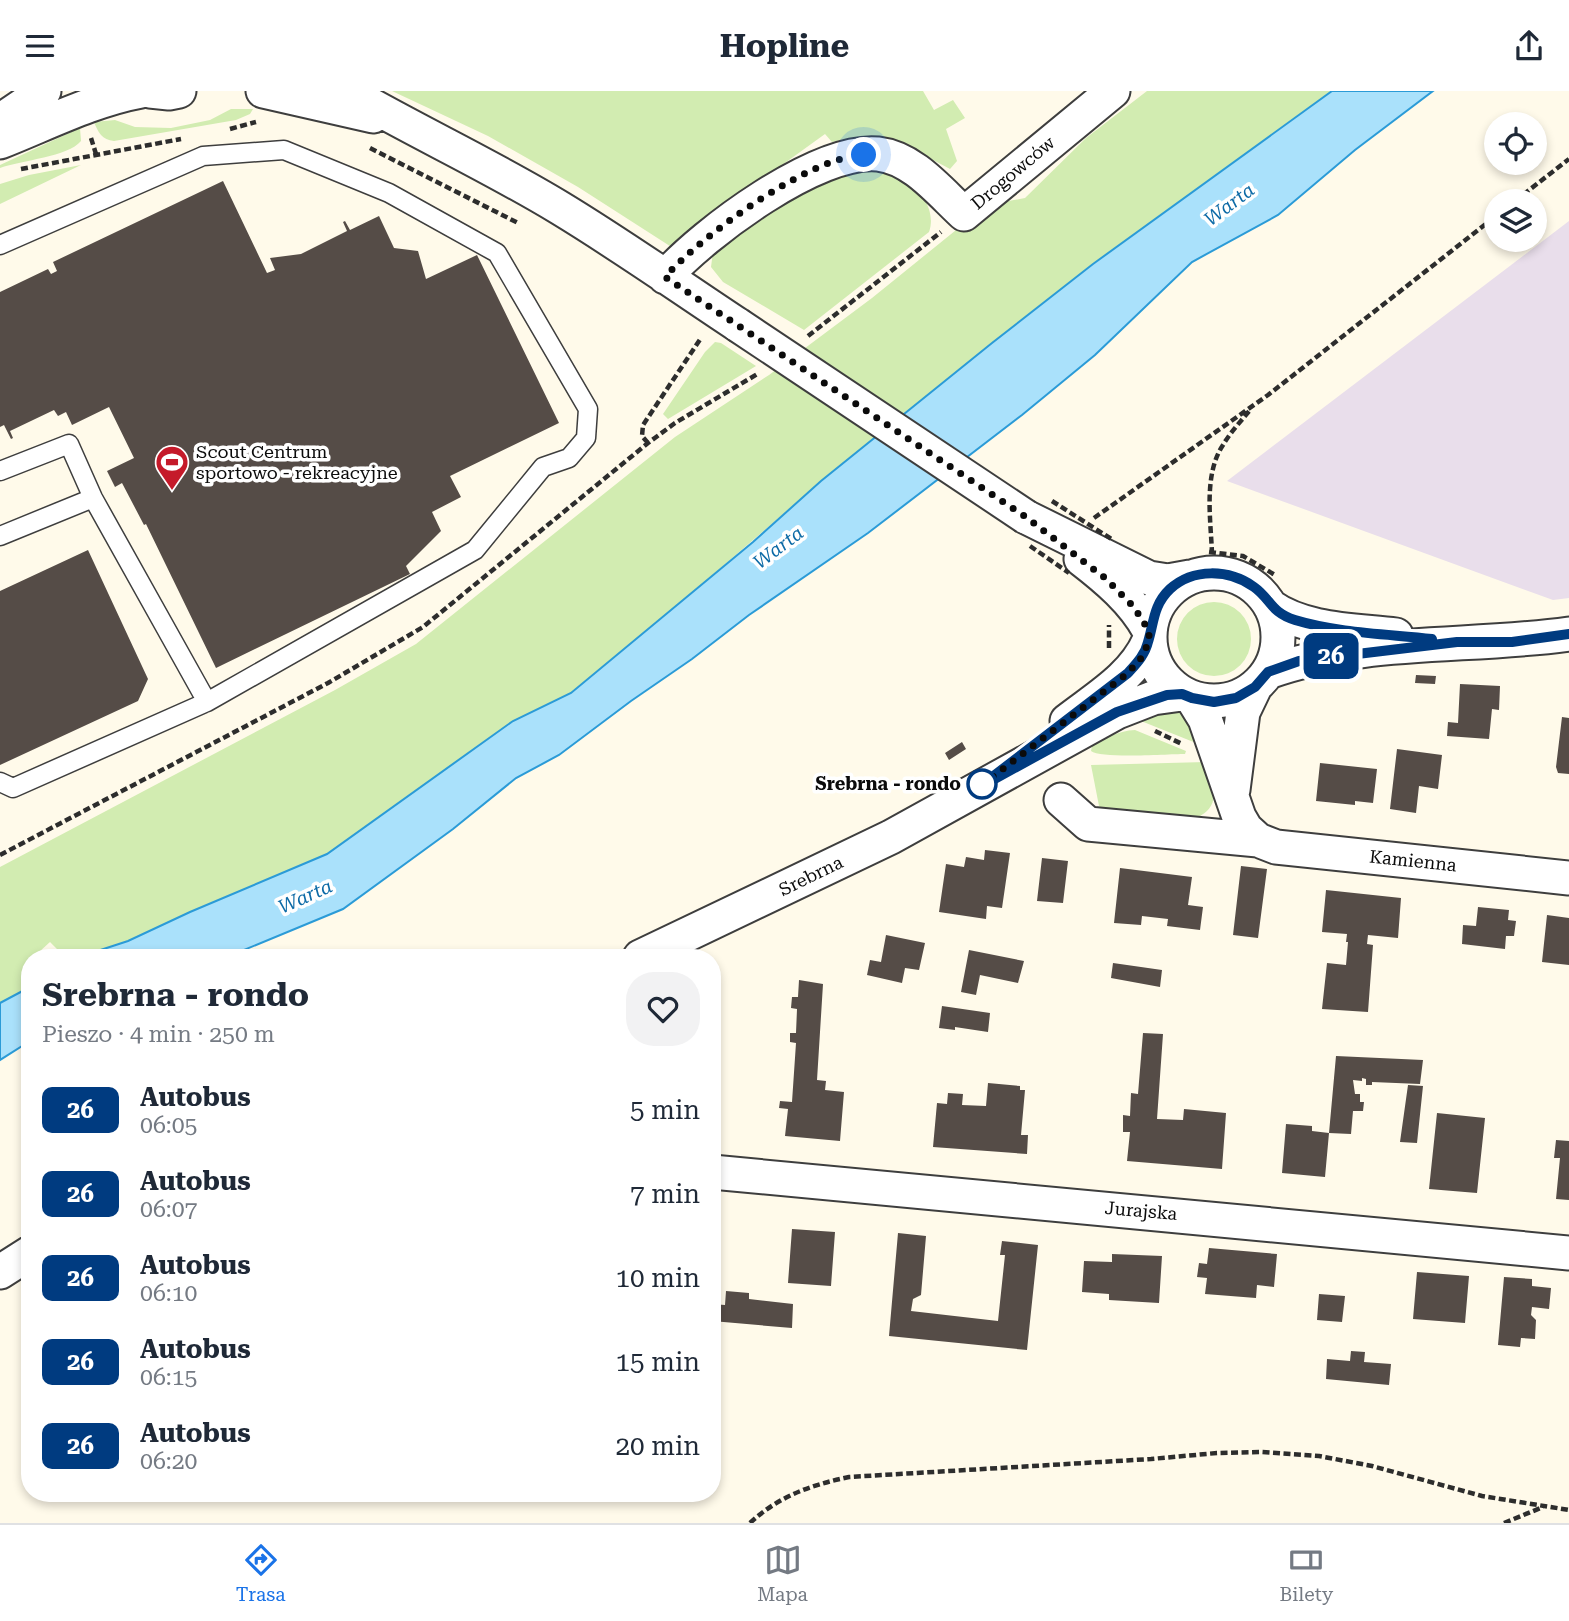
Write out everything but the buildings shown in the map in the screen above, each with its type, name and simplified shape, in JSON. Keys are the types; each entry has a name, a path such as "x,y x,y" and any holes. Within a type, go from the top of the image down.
{"street":[{"path":"0,121 44,91"},
{"path":"8,156 80,110 121,95 141,91"},
{"path":"150,91 179,91"},
{"path":"346,91 402,124 471,157 561,208 665,277 723,327 1026,517 1105,578 1134,607 1149,636 1154,662 1165,680 1187,696 1205,719 1231,800 1246,829 1258,840"},
{"name":"Drogowców","path":"665,277 727,222 797,178 849,155 879,154 908,164 964,214 1112,91"},
{"path":"262,105 402,124"},
{"path":"1026,517 1149,578 1168,581 1201,575 1236,576 1256,588 1270,606 1283,615 1331,628 1457,642 1512,642 1569,633"},
{"path":"1149,636 1156,608 1170,589 1201,575"},
{"path":"1231,800 1244,712 1277,651 1278,628 1270,606"},
{"name":"Srebrna","path":"978,788 1128,673 1142,657 1149,636"},
{"path":"1187,696 1214,702 1236,698 1262,679 1299,661 1457,642"},
{"name":"Srebrna","path":"657,949 891,837 1117,712 1153,698 1187,696"},
{"name":"Kamienna","path":"1061,800 1088,824 1258,840 1276,847 1569,878"},
{"name":"Jurajska","path":"721,1173 1569,1253"},
{"path":"0,1272 21,1259"}],"lane":[{"path":"0,245 203,156 284,150 389,193 498,253 588,409 586,437 569,458 543,467 475,550 207,702 6,785"},
{"path":"0,471 69,444 93,498 207,702"},
{"path":"0,536 93,498"}],"path":[{"path":"226,130 262,105"},
{"path":"8,156 187,138"},
{"path":"363,144 519,223"},
{"path":"1530,189 1569,159"},
{"path":"1094,518 1254,405 1484,225"},
{"path":"648,443 642,436 643,425 723,327"},
{"path":"1201,575 1214,468 1221,447 1254,405"},
{"path":"750,1523 767,1507 791,1493 819,1483 849,1477 1262,1452 1319,1456 1372,1466 1482,1496 1569,1510"},
{"path":"1504,1523 1544,1507"}],"shaded area":[{"path":"1569,221 1569,598 1553,600 1227,481 1528,252 1547,252 1547,238"}],"green space":[{"path":"392,91 923,91 934,110 953,100 965,118 946,129 957,161 950,169 894,142 865,138 832,142 825,134 689,232 673,248 578,187 488,136"},
{"path":"1147,91 1332,91 1093,264 992,343 819,483 614,660 571,693 513,721 327,854 128,941 104,949 57,949 50,942 42,949 21,949 21,992 0,1003 0,867 335,690 416,644 675,437 769,375 872,298 987,205 1025,198 1086,138"},
{"path":"231,109 253,109 250,114 236,120 114,141 101,135 94,122 115,120 135,127 171,128 210,120"},
{"path":"80,128 81,141 66,151 0,168 0,165"},
{"path":"81,165 0,204 0,184 29,175"},
{"path":"864,165 902,178 918,190 931,217 929,232 804,330 723,282 711,267 713,252 724,242 819,180"},
{"path":"715,342 721,343 756,366 668,419 663,414 705,352"},
{"path":"1207,602 1221,602 1235,608 1245,618 1251,639 1249,653 1235,670 1221,676 1207,676 1193,670 1183,660 1177,646 1177,632 1183,618 1193,608"},
{"path":"1145,708 1181,712 1189,721 1196,743 1136,719"},
{"path":"1135,730 1186,751 1185,754 1120,755 1091,751 1092,746 1108,737"},
{"path":"1206,762 1214,796 1209,809 1192,820 1102,809 1099,806 1091,765"}],"water":[{"name":"Warta","path":"1332,91 1433,91 1355,150 1278,215 1192,262 1095,355 1022,415 868,533 749,615 559,755 516,778 453,829 343,909 246,949 104,949 128,941 327,854 513,721 571,693 753,542 821,481 1093,264"},
{"path":"21,992 21,1047 0,1060 0,1003"}],"bus line":[{"name":"26","path":"1432,639 1331,628 1297,620 1270,606 1256,588 1236,576 1213,573 1190,577 1170,589 1156,608 1149,641 1142,657 1128,673 978,788 1117,712 1153,698 1182,694 1214,702 1236,698 1255,687 1268,672 1299,661 1331,656 1457,642 1512,642 1569,634"}],"place":[{"name":"Scout Centrum sportowo - rekreacyjne","path":"172,492"},
{"name":"Srebrna - rondo","path":"982,784"}],"route":[{"path":"864,155 849,155 797,178 727,222 665,277 1026,517 1105,578 1143,618 1149,631 1149,641 1142,657 1128,673 978,788 982,784"}]}
